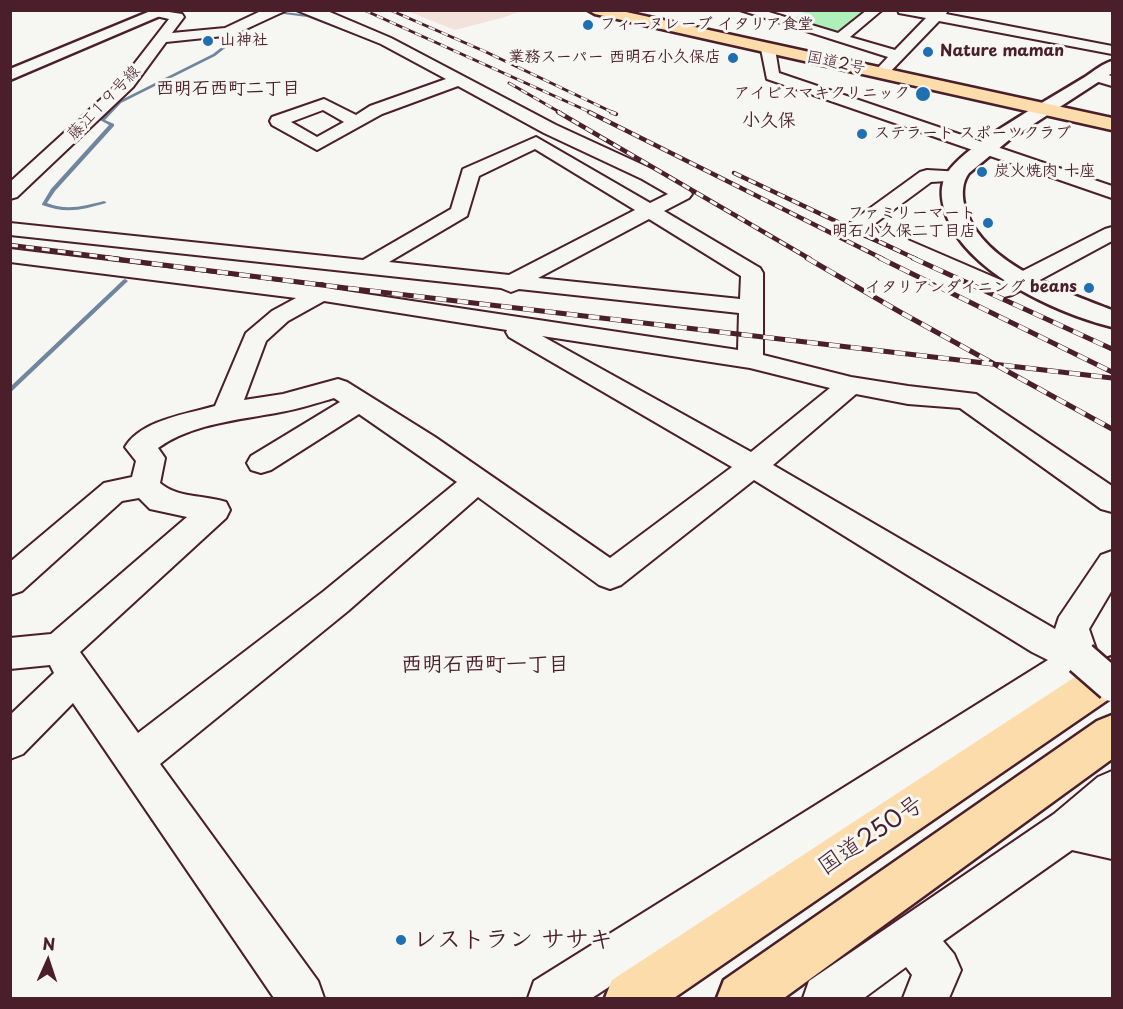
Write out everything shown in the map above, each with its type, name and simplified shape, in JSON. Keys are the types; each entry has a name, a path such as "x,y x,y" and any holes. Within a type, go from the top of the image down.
{"highway":[{"name":"国道2号","path":"595,10 1113,124"},
{"name":"国道250号","path":"630,999 1097,667"},
{"path":"741,999 1113,735"}],"street":[{"path":"161,38 228,32 266,14 281,10"},
{"path":"302,10 319,13 386,41 550,129 649,175 682,194 511,283 502,323"},
{"path":"746,10 896,55"},
{"path":"785,22 802,10"},
{"path":"840,38 876,10"},
{"path":"904,10 939,14 1113,50"},
{"path":"10,75 164,12"},
{"name":"藤江１９号線","path":"10,193 127,84 177,17 164,12"},
{"path":"881,73 896,55 939,14"},
{"path":"768,49 772,76 1113,192"},
{"path":"1113,66 1105,79 1046,109 984,150 956,176 951,195 957,220 973,242 998,266 1024,281 1113,319"},
{"path":"354,121 376,110 459,80"},
{"path":"364,268 460,212 470,173 536,142 647,212 752,273 750,360"},
{"path":"956,176 927,176 858,226 1004,290 1113,233"},
{"path":"10,229 750,307"},
{"path":"10,255 320,294 750,360 851,385 908,395 967,400 1113,501"},
{"path":"226,412 255,338 280,316 320,294 337,265"},
{"path":"502,323 753,466 1044,641 1097,667"},
{"path":"145,486 152,458 139,447 161,432 226,412 283,403 338,388 477,481 610,576 753,466 851,385"},
{"path":"261,463 359,402"},
{"path":"134,760 336,601 477,481"},
{"path":"10,582 114,491 145,486"},
{"path":"10,741 67,662 215,510 161,501 145,486"},
{"path":"1113,564 1071,627 1097,667 1113,685"},
{"path":"10,654 67,662 301,999"},
{"path":"551,999 1097,667"},
{"path":"826,999 910,937 1068,828 1113,791"},
{"path":"1068,828 1113,838"},
{"path":"910,937 938,970 926,999"}],"shaded area":[{"path":"407,10 521,11 455,30"}],"green space":[{"path":"806,11 872,11 837,34 790,21"}],"waterway":[{"path":"104,202 67,209 44,204 53,190 112,125 102,120 120,102 214,55 246,30 272,16 284,13 308,16 355,34"},
{"path":"10,391 125,281"}],"railway":[{"path":"364,10 592,113"},
{"path":"390,10 486,52 614,113"},
{"path":"509,83 561,113"},
{"path":"558,112 810,259"},
{"path":"589,112 883,259"},
{"path":"611,112 616,114"},
{"path":"734,173 916,259"},
{"path":"10,245 120,259"},
{"path":"108,258 995,364"},
{"path":"807,258 995,364"},
{"path":"880,258 1112,372"},
{"path":"913,258 1112,349"},
{"path":"995,364 1112,378"},
{"path":"995,364 1112,429"}],"place":[{"name":"フィーヌレーブ イタリア食堂","path":"588,25"},
{"name":"山神社","path":"208,41"},
{"name":"Nature maman","path":"928,52"},
{"name":"業務スーパー 西明石小久保店","path":"733,58"},
{"name":"アイビスマキクリニック","path":"923,94"},
{"name":"ステラート スポーツクラブ","path":"862,134"},
{"name":"炭火焼肉 十座","path":"982,172"},
{"name":"ファミリーマート 明石小久保二丁目店","path":"988,223"},
{"name":"イタリアンダイニング beans","path":"1089,288"},
{"name":"レストラン ササキ","path":"401,940"}],"district":[{"name":"西明石西町二丁目","path":"228,89"},
{"name":"小久保","path":"769,121"},
{"name":"西明石西町一丁目","path":"485,665"}]}
